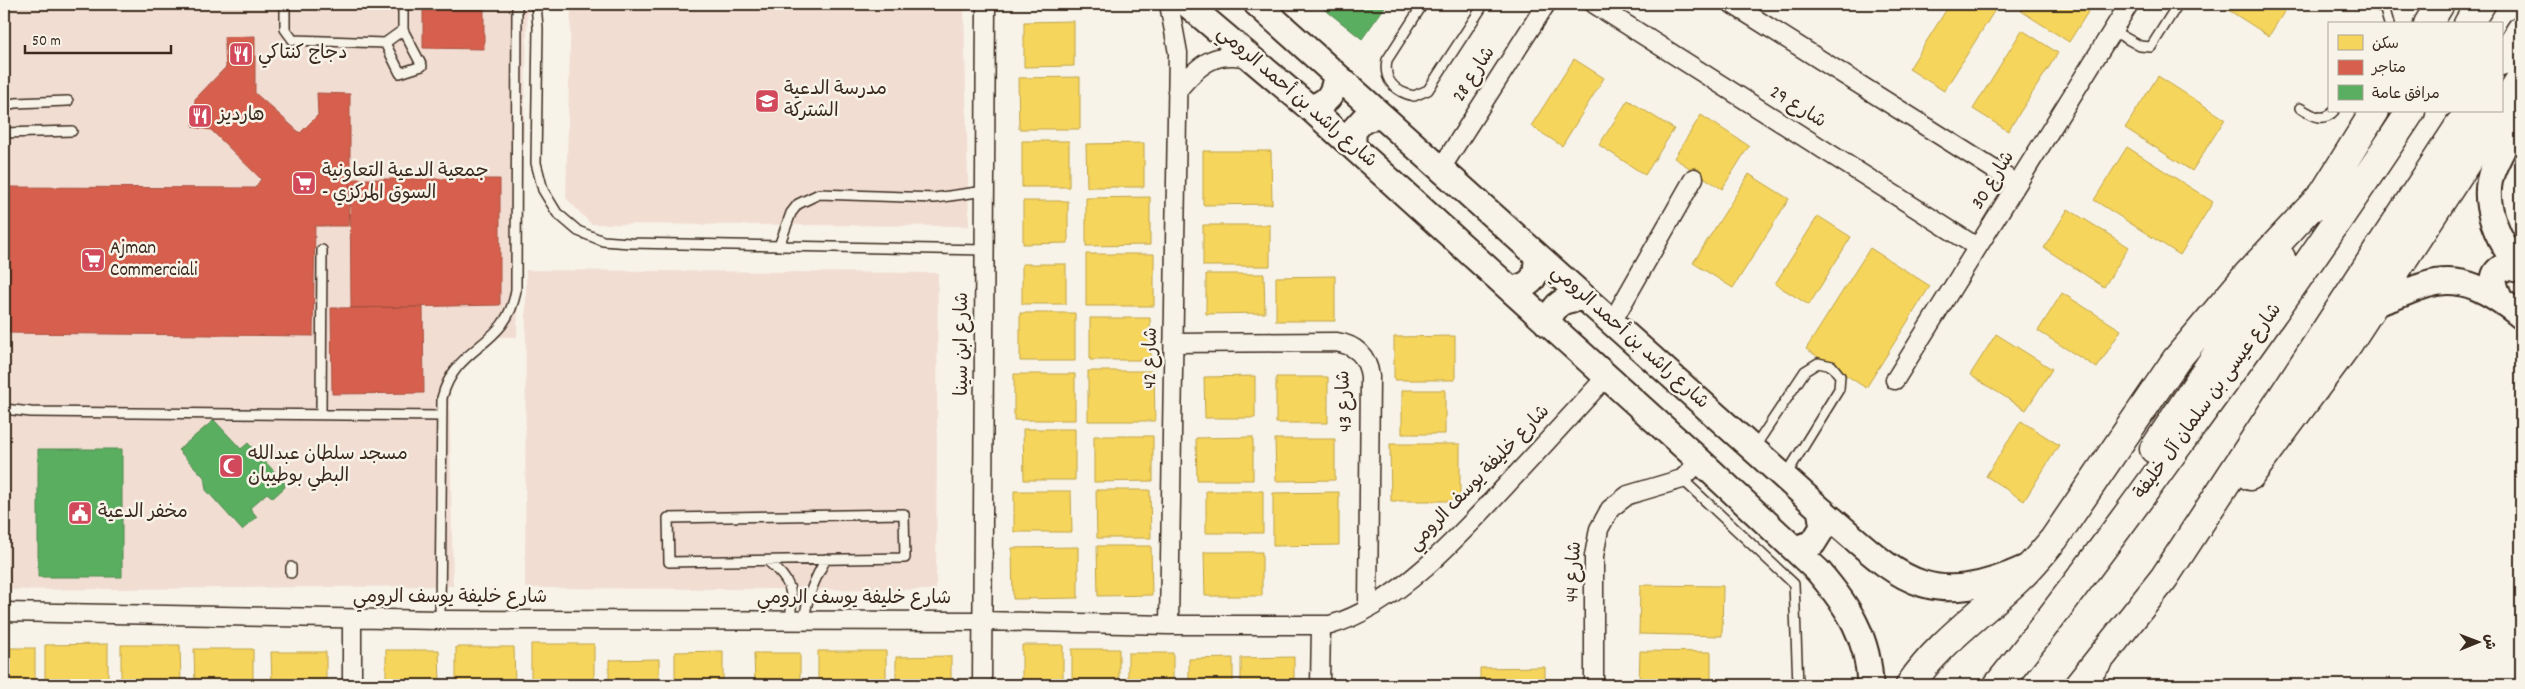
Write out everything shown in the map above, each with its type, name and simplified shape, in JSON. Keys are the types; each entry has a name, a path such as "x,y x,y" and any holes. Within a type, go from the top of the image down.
{"highway":[{"path":"2429,22 2440,4"},
{"path":"2469,22 2481,4"},
{"path":"2502,59 2521,30"},
{"path":"2502,107 2519,82"},
{"path":"2056,613 2151,453 2327,190 2374,112"},
{"name":"شارع عيسى بن سلمان آل خليفة","path":"1998,685 2056,613 2338,223 2410,112"},
{"path":"2164,578 2468,112"},
{"path":"2079,685 2164,578 2267,454 2343,351 2499,112"},
{"path":"1910,685 1919,671 1946,643 2032,565 2054,539 2176,360 2249,273 2327,190"}],"street":[{"name":"شارع ابن سينا","path":"982,685 986,4"},
{"name":"شارع 42","path":"1168,4 1177,41 1169,625"},
{"name":"شارع راشد بن أحمد الرومي","path":"1187,4 1310,108 1795,549 1836,591 1856,621 1868,655 1870,685"},
{"name":"شارع راشد بن أحمد الرومي","path":"1257,4 1784,477 1888,566 1919,584 1950,588 1977,587 2003,579 2032,565"},
{"name":"شارع 28","path":"1440,170 1546,4"},
{"name":"شارع 29","path":"1594,4 1977,247"},
{"path":"1732,4 2017,184"},
{"name":"شارع 30","path":"1895,380 2129,4"},
{"path":"1177,91 1196,68 1213,59 1230,56 1254,60"},
{"path":"1310,108 1324,103 1330,97 1334,91 1336,75"},
{"path":"2519,82 2510,139 2493,170 2488,195 2489,208 2499,235 2521,270"},
{"path":"1353,148 1353,131 1358,125 1364,118 1380,116"},
{"path":"1612,322 1694,178"},
{"path":"1511,290 1527,286 1537,273 1537,256"},
{"path":"2499,298 2494,285 2494,276 2498,270 2505,266 2521,270"},
{"path":"2375,303 2428,284 2449,281 2469,284 2499,298 2521,316"},
{"path":"1547,323 1554,308 1568,298 1585,298"},
{"name":"شارع 43","path":"1174,343 1336,342 1350,345 1362,354 1370,376 1368,608"},
{"name":"شارع خليفة يوسف الرومي","path":"4,612 440,620 982,621 1321,626 1343,622 1368,608 1400,587 1441,553 1606,377"},
{"name":"شارع 44","path":"1594,685 1594,556 1599,529 1610,510 1628,495 1682,479 1700,461"},
{"path":"1795,549 1813,543 1823,527 1820,509"},
{"path":"352,619 352,685"},
{"path":"1320,685 1321,626"}],"lane":[{"path":"285,4 285,29 293,40 385,43 403,30"},
{"path":"385,43 400,73 422,66 403,30 403,4"},
{"path":"440,620 440,416 444,388 455,368 466,356 492,337 510,316 516,290 517,4"},
{"path":"536,4 538,28 536,163 542,190 557,213 578,231 603,241 985,250"},
{"path":"1423,4 1387,60 1385,70 1392,85 1414,96 1428,90 1484,4"},
{"path":"2113,31 2140,46 2151,47 2178,4"},
{"path":"2377,4 2384,10 2388,22"},
{"path":"4,106 15,103 68,101"},
{"path":"2300,108 2318,118 2328,116 2333,112"},
{"path":"4,132 72,130"},
{"path":"779,246 794,208 807,197 819,194 935,198 985,191"},
{"path":"321,414 322,250"},
{"path":"1753,449 1806,371 1818,363 1832,366 1840,376 1839,389 1784,477"},
{"path":"4,409 31,412 440,416"},
{"path":"1682,479 1794,584 1798,685"},
{"path":"904,514 905,558 826,559 669,562 668,518 904,514"},
{"path":"797,621 815,578 826,559"},
{"path":"768,561 786,576 793,598 797,621"}],"shaded area":[{"path":"4,4 528,4 517,337 492,337 449,378 453,586 4,590"},
{"name":"مدرسة الدعية الشتركة","path":"571,4 964,4 969,226 591,224 566,198"},
{"path":"526,270 938,273 936,590 525,588"}],"building: سكن":[{"path":"1950,4 1998,5 1944,91 1909,69"},
{"path":"2025,4 2093,4 2069,42 2021,11"},
{"path":"2219,4 2289,4 2269,36"},
{"path":"1074,21 1074,66 1024,67 1024,22"},
{"path":"2022,30 2058,53 2008,131 1973,109"},
{"path":"1574,59 1604,78 1562,146 1531,126"},
{"path":"2158,76 2225,119 2192,171 2125,128"},
{"path":"1080,77 1080,129 1019,129 1018,78"},
{"path":"1628,100 1674,129 1645,175 1599,145"},
{"path":"1701,115 1749,146 1722,189 1674,158"},
{"path":"1022,141 1069,141 1069,187 1022,187"},
{"path":"1144,143 1144,187 1087,187 1086,144"},
{"path":"2127,147 2213,202 2180,255 2094,200"},
{"path":"1203,151 1271,151 1272,204 1203,205"},
{"path":"1749,174 1789,199 1733,288 1693,263"},
{"path":"1150,197 1150,245 1086,246 1086,198"},
{"path":"1023,201 1068,201 1068,243 1023,244"},
{"path":"2068,209 2129,247 2104,287 2044,248"},
{"path":"1818,216 1851,237 1809,305 1775,284"},
{"path":"1203,225 1270,225 1270,266 1203,266"},
{"path":"1870,248 1930,286 1866,388 1806,349"},
{"path":"1086,254 1154,254 1154,306 1086,306"},
{"path":"1022,264 1066,264 1066,304 1022,304"},
{"path":"1206,274 1264,274 1265,313 1206,314"},
{"path":"1335,276 1335,321 1276,321 1276,277"},
{"path":"2062,293 2121,330 2097,368 2038,331"},
{"path":"1020,313 1075,313 1075,361 1020,361"},
{"path":"1090,318 1150,318 1151,360 1090,360"},
{"path":"1996,334 2052,369 2026,410 1970,375"},
{"path":"1455,336 1455,380 1394,380 1394,337"},
{"path":"1088,371 1154,371 1155,421 1088,421"},
{"path":"1014,374 1075,374 1075,420 1014,420"},
{"path":"1255,376 1255,418 1205,418 1204,377"},
{"path":"1276,377 1328,377 1328,423 1276,423"},
{"path":"1402,390 1445,390 1445,434 1402,434"},
{"path":"2021,421 2059,445 2024,501 1986,476"},
{"path":"1023,429 1075,429 1075,480 1024,480"},
{"path":"1094,436 1153,436 1153,481 1094,482"},
{"path":"1253,437 1253,480 1197,480 1196,438"},
{"path":"1275,439 1335,439 1335,480 1276,481"},
{"path":"1390,444 1460,444 1460,501 1391,501"},
{"path":"1096,490 1150,490 1151,538 1097,538"},
{"path":"1014,491 1071,491 1072,532 1014,532"},
{"path":"1206,491 1263,491 1263,533 1206,533"},
{"path":"1339,492 1339,545 1273,546 1273,493"},
{"path":"1097,546 1151,546 1152,595 1098,596"},
{"path":"1078,547 1078,598 1013,599 1012,548"},
{"path":"1204,552 1262,552 1262,596 1205,596"},
{"path":"1640,585 1723,586 1722,636 1639,634"},
{"path":"108,644 108,685 45,685 45,645"},
{"path":"531,644 594,644 594,685 531,685"},
{"path":"121,645 180,645 181,685 121,685"},
{"path":"1022,645 1063,645 1063,685 1022,685"},
{"path":"456,647 514,647 515,685 456,685"},
{"path":"4,648 35,648 35,685 4,685"},
{"path":"194,649 253,649 253,685 195,685"},
{"path":"1072,649 1119,649 1119,685 1072,685"},
{"path":"386,650 439,650 440,685 386,685"},
{"path":"723,651 723,685 675,685 675,652"},
{"path":"818,651 886,651 886,685 818,685"},
{"path":"1640,651 1711,652 1711,685 1639,685"},
{"path":"271,652 326,652 326,685 272,685"},
{"path":"754,653 800,653 800,685 755,685"},
{"path":"1128,653 1173,653 1173,685 1128,685"},
{"path":"951,656 951,685 896,685 896,657"},
{"path":"1294,657 1294,685 1241,685 1241,658"},
{"path":"1233,658 1233,685 1189,685 1189,659"},
{"path":"659,659 659,685 609,685 609,660"},
{"path":"1545,667 1545,685 1480,685 1480,668"}],"building: متاجر":[{"path":"423,4 484,4 484,49 423,48"},
{"name":"جمعية الدعية التعاونية - السوق المركزي","path":"255,36 255,93 300,133 318,115 317,93 350,94 348,226 315,226 313,336 4,333 4,187 255,188 261,179 211,130 193,127 195,99 226,67 224,37"},
{"path":"350,179 500,179 500,305 351,308"},
{"path":"423,307 424,393 332,394 331,308"}],"building: مرافق عامة":[{"path":"1318,4 1387,4 1362,39"},
{"name":"مسجد سلطان عبدالله البطي بوطيبان","path":"214,420 241,449 248,443 284,482 285,487 273,498 267,493 250,508 257,517 242,530 206,490 204,477 178,450"},
{"name":"مخفر الدعية","path":"38,449 122,449 122,577 38,577"}],"place":[{"name":"دجاج كنتاكي","path":"241,54"},
{"name":"مدرسة الدعية الشتركة","path":"767,101"},
{"name":"هارديز","path":"200,116"},
{"name":"جمعية الدعية التعاونية - السوق المركزي","path":"304,183"},
{"name":"Ajman Commerciali","path":"93,260"},
{"name":"مسجد سلطان عبدالله البطي بوطيبان","path":"231,466"},
{"name":"مخفر الدعية","path":"80,513"}]}
